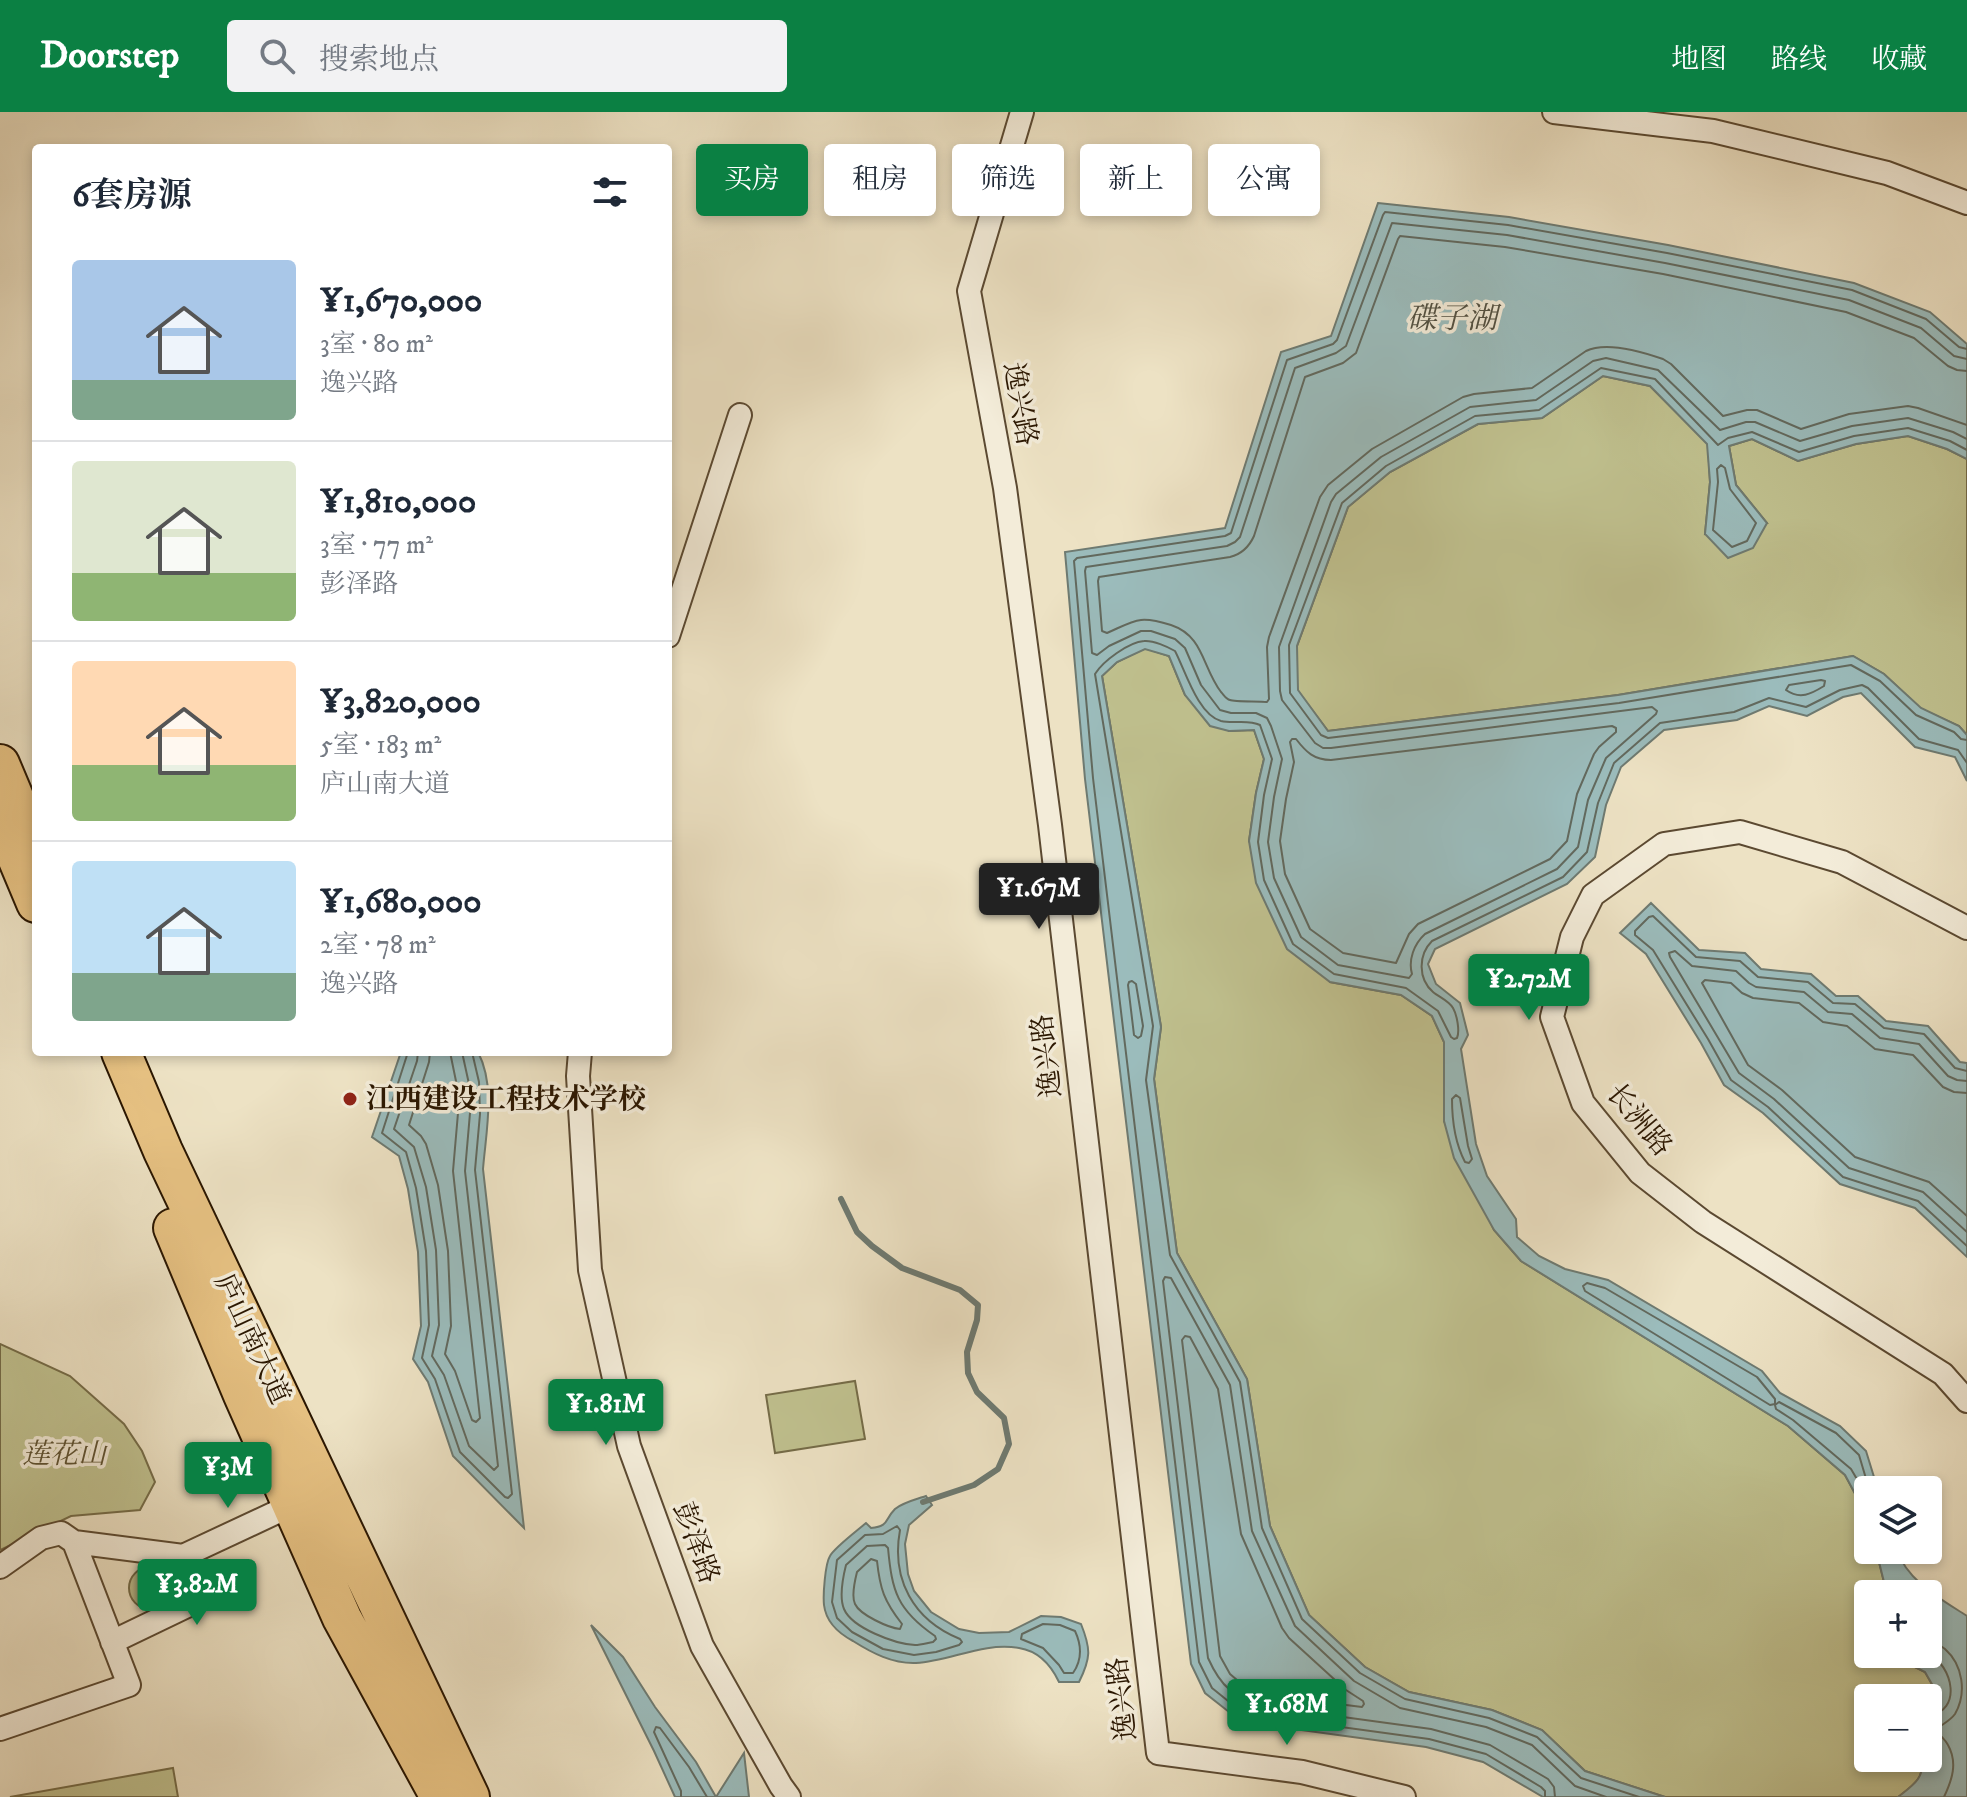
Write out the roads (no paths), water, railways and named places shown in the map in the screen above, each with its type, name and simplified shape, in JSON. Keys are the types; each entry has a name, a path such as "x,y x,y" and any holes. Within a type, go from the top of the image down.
{"highway":[{"path":"0,764 32,840"},
{"path":"0,817 32,893"},
{"name":"庐山南大道","path":"101,1056 243,1395 342,1618 440,1797"},
{"name":"庐山南大道","path":"123,1056 163,1151 470,1797"}],"street":[{"name":"逸兴路","path":"1022,112 969,291 1005,488 1048,814 1158,1753 1302,1772 1404,1797"},
{"path":"1554,112 1713,131 1887,173 1967,203"},
{"path":"672,624 740,415"},
{"name":"长洲路","path":"1967,928 1842,862 1740,832 1664,844 1593,895 1572,937 1552,1017 1583,1103 1640,1173 1703,1222 1943,1374 1967,1401"},
{"name":"彭泽路","path":"580,1056 578,1076 590,1270 629,1446 702,1646 789,1797"},
{"path":"0,1567 41,1538 61,1533 74,1542 183,1556 292,1505"},
{"path":"0,1729 129,1685 74,1542"},
{"path":"112,1642 191,1604 183,1556"}],"water":[{"name":"碟子湖","path":"1378,203 1509,217 1854,283 1930,312 1967,344 1967,459 1908,436 1856,444 1798,461 1752,439 1729,446 1736,485 1767,523 1753,548 1728,558 1705,534 1710,482 1707,444 1650,386 1603,376 1542,418 1478,424 1390,472 1348,507 1297,646 1298,690 1328,731 1618,695 1853,656 1884,674 1921,708 1959,726 1967,735 1967,781 1955,757 1915,747 1861,693 1843,697 1807,716 1769,706 1737,720 1664,730 1621,767 1606,805 1595,857 1567,884 1435,949 1428,964 1436,984 1460,1003 1468,1035 1461,1049 1476,1144 1487,1176 1516,1219 1517,1237 1539,1256 1565,1269 1608,1280 1762,1371 1780,1393 1840,1426 1866,1451 1874,1476 1854,1476 1854,1492 1845,1475 1788,1426 1521,1261 1494,1230 1454,1158 1444,1121 1444,1042 1432,1016 1401,995 1330,982 1287,949 1256,883 1249,841 1264,759 1254,730 1229,731 1210,726 1185,695 1169,656 1145,649 1117,662 1102,676 1161,1027 1154,1079 1177,1253 1247,1379 1270,1526 1309,1615 1365,1667 1409,1692 1492,1710 1542,1730 1585,1771 1665,1797 1543,1797 1483,1762 1426,1747 1258,1724 1229,1712 1205,1693 1191,1664 1085,779 1065,552 1225,528 1281,352 1331,336"},
{"path":"1651,903 1699,950 1745,953 1761,969 1811,974 1836,996 1858,996 1886,1021 1928,1026 1960,1062 1967,1063 1967,1257 1915,1208 1840,1184 1763,1113 1724,1085 1646,954 1620,933"},
{"path":"400,1056 480,1056 488,1094 483,1169 524,1528 453,1456 428,1382 413,1359 421,1326 418,1252 408,1189 399,1156 372,1137"},
{"path":"926,1496 932,1505 909,1525 905,1544 908,1574 914,1591 931,1612 959,1629 979,1633 1009,1632 1041,1616 1061,1617 1081,1624 1088,1653 1079,1682 1059,1682 1043,1660 1019,1648 979,1650 929,1662 899,1662 868,1650 834,1626 827,1617 824,1600 828,1560 832,1553 866,1523 871,1528 881,1526 898,1507"},
{"path":"1880,1564 1904,1564 1917,1580 1884,1580"},
{"path":"1942,1600 1967,1616 1967,1797 1898,1797 1913,1785 1921,1772 1942,1772 1942,1684 1932,1684 1925,1672 1917,1668 1942,1668"},
{"path":"591,1625 623,1657 696,1762 716,1797 675,1797"},
{"path":"744,1753 749,1797 716,1797"}],"waterway":[{"path":"841,1199 857,1232 872,1246 902,1268 960,1290 978,1305 977,1320 967,1352 968,1373 977,1392 1004,1418 1009,1444 998,1469 974,1485 923,1502"}],"place":[{"name":"江西建设工程技术学校","path":"350,1099"}],"park label":[{"name":"莲花山","path":"64,1454"}]}
